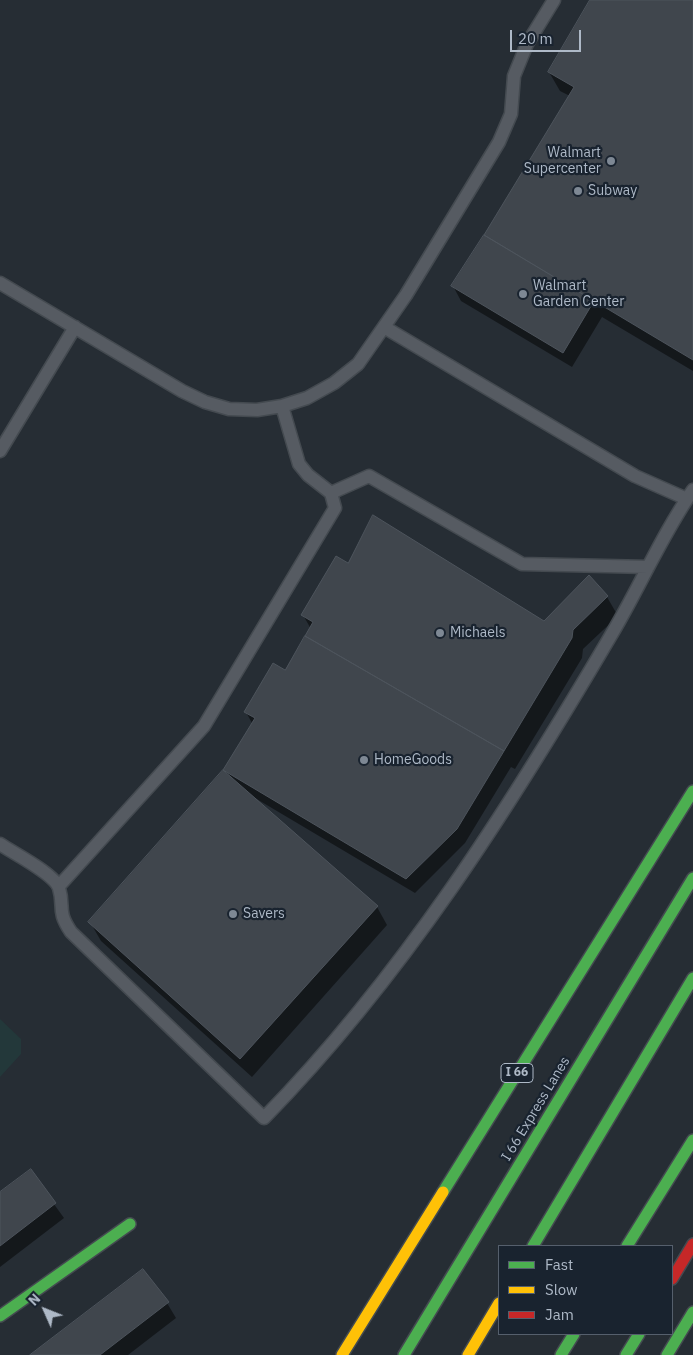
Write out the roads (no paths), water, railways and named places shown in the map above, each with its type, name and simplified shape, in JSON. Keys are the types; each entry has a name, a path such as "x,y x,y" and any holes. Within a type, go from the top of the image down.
{"main road":[{"name":"I 66","path":"342,1355 693,791"},
{"name":"I 66 Express Lanes","path":"404,1355 693,878"},
{"path":"534,1245 693,978"},
{"path":"629,1245 693,1140"},
{"path":"0,1316 130,1224"},
{"path":"673,1277 693,1244"},
{"path":"468,1355 498,1304"},
{"path":"667,1355 693,1312"},
{"path":"561,1355 573,1335"},
{"path":"626,1355 638,1335"}],"lane":[{"path":"0,283 182,391 205,402 229,409 257,410 282,406 307,398 334,383 358,364 406,295 499,142 511,114 514,76 527,44 554,0"},
{"path":"0,451 75,327"},
{"path":"0,844 47,874 59,886 61,917 71,932 264,1118 351,1023 446,898 506,808 611,635 690,495 635,476 384,327"},
{"path":"59,886 204,726 335,508 331,493 308,475 299,464 282,406"},
{"path":"331,493 369,476 522,564 648,567"}],"place":[{"name":"Walmart Supercenter","path":"611,161"},
{"name":"Subway","path":"578,191"},
{"name":"Walmart Garden Center","path":"523,294"},
{"name":"Michaels","path":"440,633"},
{"name":"HomeGoods","path":"364,760"},
{"name":"Savers","path":"233,914"}]}
